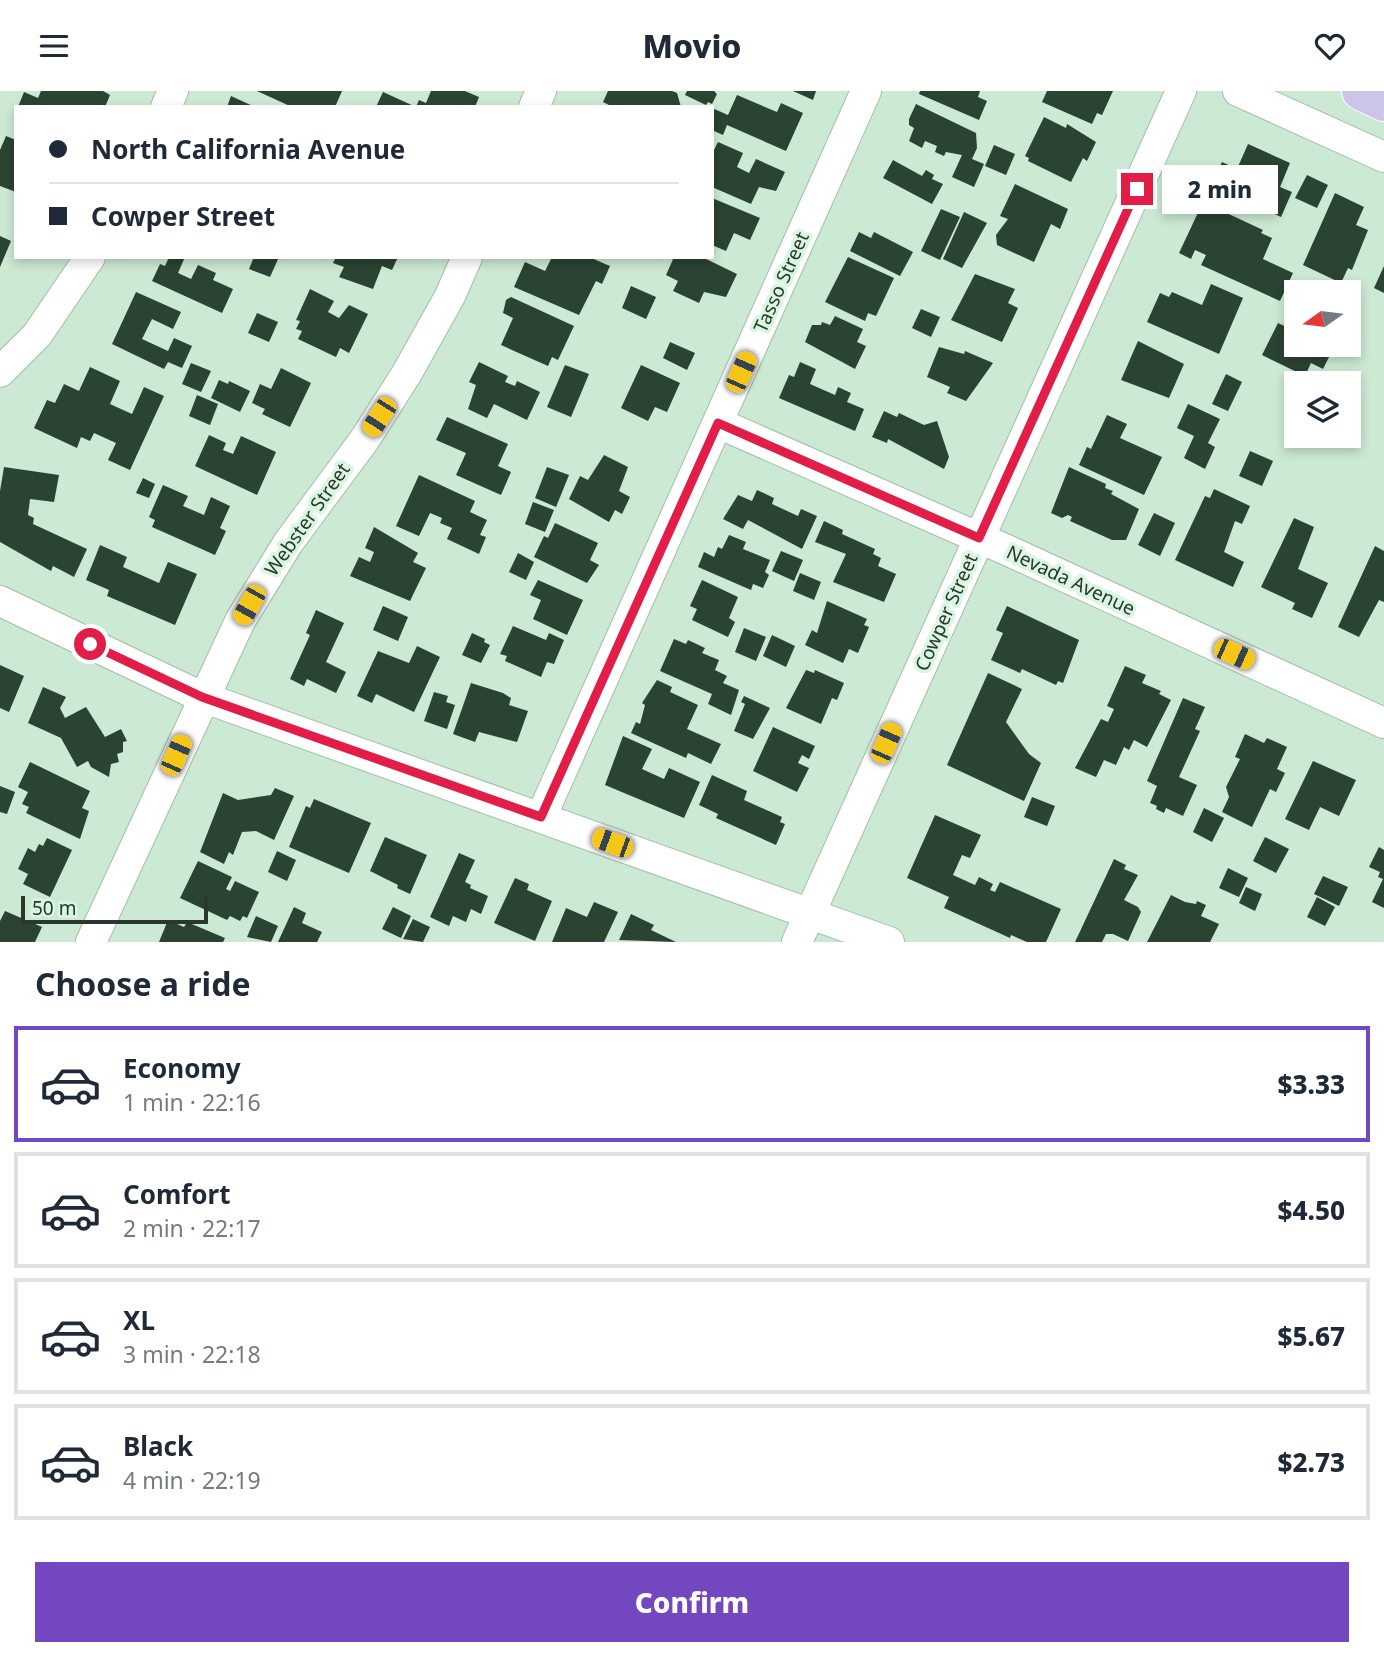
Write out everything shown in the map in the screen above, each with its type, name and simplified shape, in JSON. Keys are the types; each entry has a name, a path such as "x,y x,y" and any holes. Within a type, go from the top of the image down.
{"main road":[{"path":"1361,91 1384,102"}],"street":[{"name":"Tasso Street","path":"541,817 866,91"},
{"name":"Cowper Street","path":"797,942 1181,91"},
{"path":"1238,91 1384,157"},
{"path":"0,372 37,335 89,259"},
{"name":"Webster Street","path":"91,942 202,697 258,590 365,439 407,373 450,296 466,259"},
{"name":"Nevada Avenue","path":"718,423 979,538 1384,723"},
{"path":"0,601 202,697 889,942"}],"building":[{"path":"41,91 103,91 110,95 106,105 19,105 24,92 38,98"},
{"path":"257,91 342,91 336,105 288,105"},
{"path":"431,91 465,91 479,97 476,105 417,105 419,100 426,103"},
{"path":"608,91 672,91 677,93 680,105 609,105 603,102"},
{"path":"687,91 714,91 717,94 712,104 708,102 706,105 685,95"},
{"path":"793,91 816,91 813,100"},
{"path":"920,91 980,91 978,97 987,101 979,120 919,94"},
{"path":"1047,91 1113,91 1102,115 1097,113 1092,124 1042,102"},
{"path":"383,92 412,105 377,105"},
{"path":"737,95 777,112 781,103 803,113 786,151 727,125 723,135 714,131 714,109 728,115"},
{"path":"231,96 251,105 228,105"},
{"path":"916,104 976,133 977,148 972,159 984,164 974,187 952,177 962,155 946,152 944,156 935,152 937,146 925,141 922,148 909,141 914,128 909,125 909,119"},
{"path":"1044,117 1066,128 1067,124 1096,142 1087,161 1083,158 1071,182 1028,161 1029,158 1025,156"},
{"path":"6,136 14,139 14,191 0,186 0,150"},
{"path":"718,142 743,153 737,167 749,173 756,159 785,172 776,191 759,187 751,204 714,188 714,150"},
{"path":"1248,144 1290,163 1280,187 1292,192 1281,217 1211,185 1222,162 1237,169"},
{"path":"994,145 1015,154 1006,175 985,166"},
{"path":"893,160 922,176 926,170 934,175 932,179 943,184 932,204 883,178"},
{"path":"1307,175 1328,185 1317,208 1295,198"},
{"path":"1015,184 1068,209 1060,229 1051,224 1034,262 997,245 996,235 1008,219 1000,216"},
{"path":"1335,193 1364,207 1356,225 1368,230 1352,270 1348,268 1342,280 1335,280 1303,265"},
{"path":"714,199 760,218 750,240 734,233 726,251 714,246"},
{"path":"1203,202 1263,230 1261,233 1272,238 1263,259 1293,273 1290,280 1284,280 1284,292 1280,301 1201,265 1206,255 1195,250 1191,259 1179,253"},
{"path":"941,209 960,217 940,260 921,251"},
{"path":"964,212 987,223 962,268 943,259"},
{"path":"859,232 871,238 874,232 913,252 900,276 850,251"},
{"path":"0,236 11,241 0,267"},
{"path":"848,257 894,278 876,316 868,313 865,321 825,302"},
{"path":"168,259 184,259 178,273 191,279 198,265 216,273 213,280 233,289 222,313 152,281 160,264 165,266"},
{"path":"253,259 278,259 270,277 249,269"},
{"path":"335,259 397,259 392,270 382,266 373,289 339,277 344,267 333,263"},
{"path":"551,259 594,259 610,266 602,284 596,281 579,315 514,287 525,262 545,271"},
{"path":"673,259 706,259 737,274 726,297 704,292 699,303 673,291 678,281 666,275"},
{"path":"1384,266 1384,293 1374,288"},
{"path":"975,274 1015,289 1008,303 1018,308 1002,342 951,320"},
{"path":"1211,284 1243,298 1219,354 1147,322 1160,293 1169,297 1172,292 1202,305"},
{"path":"631,286 656,297 646,319 622,308"},
{"path":"310,289 334,301 328,312 339,318 349,305 368,314 349,353 340,348 336,357 298,339 302,331 296,329 300,321 296,320"},
{"path":"136,292 181,312 173,329 152,319 142,339 168,351 174,338 192,346 182,368 168,362 164,369 112,344"},
{"path":"511,297 574,326 558,360 552,357 548,366 501,345 513,318 503,313 506,300"},
{"path":"921,309 940,317 931,337 912,328"},
{"path":"257,313 278,322 269,342 248,333"},
{"path":"835,316 863,329 857,342 866,346 855,369 805,342 812,325 821,325 822,322 830,325"},
{"path":"1278,323 1284,326 1284,357 1329,357 1323,369 1311,363 1307,371 1295,371 1262,355"},
{"path":"1138,341 1184,364 1169,398 1121,380"},
{"path":"670,342 695,353 687,370 663,358"},
{"path":"939,347 964,354 965,351 993,363 966,401 947,393 950,387 927,377"},
{"path":"479,362 508,376 505,382 515,386 517,381 540,392 527,420 494,404 487,418 468,409 476,385 469,382"},
{"path":"800,362 816,369 810,384 835,395 838,387 851,393 847,402 864,409 855,431 779,398 789,375 794,377"},
{"path":"191,363 211,371 201,392 182,384"},
{"path":"565,365 589,374 571,417 547,407"},
{"path":"641,365 680,383 667,412 655,407 648,421 621,408"},
{"path":"90,367 120,381 110,404 132,414 144,387 164,396 130,470 108,460 116,443 94,433 90,441 81,437 77,448 34,428 47,400 55,403 64,384 79,391"},
{"path":"281,368 311,383 290,427 262,414 265,409 252,403 260,384 271,389"},
{"path":"1226,374 1242,382 1228,411 1212,404"},
{"path":"219,380 228,384 229,381 250,391 240,412 211,398"},
{"path":"197,395 218,404 210,425 189,416"},
{"path":"1188,404 1220,419 1208,443 1215,447 1205,469 1184,458 1194,436 1177,428"},
{"path":"884,411 897,417 899,413 924,425 937,421 949,457 944,469 888,439 887,443 872,437"},
{"path":"1107,415 1127,424 1120,438 1162,457 1144,495 1079,465 1087,447 1091,449"},
{"path":"447,417 508,444 498,466 511,472 501,495 456,475 466,453 436,440"},
{"path":"209,435 226,443 223,450 233,454 241,436 276,452 257,495 195,466"},
{"path":"1250,451 1273,461 1262,486 1239,476"},
{"path":"604,455 628,467 619,491 630,497 622,514 615,510 609,522 569,499 580,476 588,480"},
{"path":"4,467 59,475 54,502 30,499 28,515 34,518 33,524 87,549 74,577 53,566 51,571 0,542 0,491"},
{"path":"547,467 569,475 556,507 535,498"},
{"path":"1069,467 1106,484 1105,488 1113,491 1111,494 1139,509 1126,540 1112,540 1070,521 1072,517 1068,515 1062,518 1051,513"},
{"path":"419,475 475,501 470,512 487,520 480,535 486,537 479,554 447,539 452,528 440,523 442,518 430,513 419,536 396,526"},
{"path":"143,478 155,484 149,498 136,493"},
{"path":"163,485 188,496 183,506 204,515 211,497 230,506 220,528 226,531 215,555 152,527 155,520 149,517"},
{"path":"1214,489 1250,506 1242,524 1235,521 1224,552 1244,562 1233,587 1175,560 1205,496 1210,498"},
{"path":"757,490 774,498 772,504 798,516 801,509 817,516 802,549 748,520 743,529 723,519 738,495 752,501"},
{"path":"533,502 554,510 545,532 525,524"},
{"path":"1154,513 1175,523 1160,556 1138,545"},
{"path":"1294,518 1314,527 1298,569 1328,583 1312,618 1292,609 1295,603 1261,587"},
{"path":"824,521 843,530 842,534 875,549 873,554 881,558 878,566 896,574 884,602 833,582 846,554 815,542"},
{"path":"555,523 598,543 590,560 599,565 587,583 534,557 544,536 548,538"},
{"path":"374,527 418,553 413,562 426,568 410,601 350,576 359,557 370,562 374,552 365,548"},
{"path":"729,535 746,542 743,549 770,560 765,572 769,575 763,588 753,584 751,590 698,567 704,552 714,557 718,547 722,549"},
{"path":"100,545 127,557 123,567 159,583 168,562 197,574 175,625 107,596 109,590 86,580"},
{"path":"1375,546 1384,551 1384,602 1379,600 1359,637 1338,627"},
{"path":"781,551 803,560 794,581 772,571"},
{"path":"518,553 534,562 526,580 509,572"},
{"path":"800,573 821,582 814,600 793,591"},
{"path":"538,580 583,600 567,635 533,619 541,600 530,595"},
{"path":"702,580 738,597 729,618 735,622 728,637 692,620 697,609 690,606"},
{"path":"827,601 867,619 864,625 869,627 858,653 849,649 843,663 805,645 812,630 817,633"},
{"path":"383,606 408,617 398,641 373,630"},
{"path":"1007,606 1079,640 1063,683 1058,681 1056,685 1022,669 1020,673 991,660 1003,633 996,630"},
{"path":"316,610 344,623 326,662 346,672 336,693 307,679 304,686 290,679 310,635 306,633"},
{"path":"513,626 546,640 549,633 564,640 554,664 547,662 541,677 505,661 507,656 500,654"},
{"path":"744,628 766,637 756,661 735,652"},
{"path":"472,633 485,639 484,642 490,645 481,663 462,655"},
{"path":"772,635 795,646 786,667 763,656"},
{"path":"674,639 686,644 688,640 705,648 702,653 719,660 715,670 727,676 723,683 739,690 731,715 708,704 712,694 660,671"},
{"path":"417,646 440,657 414,712 376,694 372,703 357,696 378,651 409,663"},
{"path":"0,665 24,676 9,712 0,708"},
{"path":"1125,666 1146,675 1142,683 1161,691 1159,694 1171,700 1147,747 1134,740 1129,750 1124,747 1116,765 1104,760 1096,777 1075,768 1101,719 1108,722 1114,709 1107,706"},
{"path":"806,670 814,673 815,670 844,683 837,700 832,698 821,724 786,708"},
{"path":"988,673 1022,689 1006,722 1029,754 1041,763 1024,801 947,765"},
{"path":"657,680 672,687 670,692 698,705 687,729 721,744 711,764 688,753 686,758 631,733 636,722 640,724 645,705 642,703"},
{"path":"471,683 503,693 511,698 509,705 528,711 517,742 479,732 475,742 453,734"},
{"path":"43,687 66,697 60,708 65,718 86,707 105,737 121,729 127,741 123,742 123,752 117,754 119,762 111,764 109,777 91,767 88,761 77,767 61,738 28,723"},
{"path":"434,692 448,696 446,702 455,705 447,729 424,721"},
{"path":"744,696 770,708 753,739 734,731 745,704 741,702"},
{"path":"1183,698 1205,707 1195,729 1200,731 1179,777 1197,785 1183,816 1166,808 1164,813 1156,809 1157,806 1150,803 1157,786 1147,781"},
{"path":"773,727 815,746 809,759 802,755 798,763 809,768 797,792 753,771"},
{"path":"1245,734 1264,743 1267,738 1287,747 1277,769 1285,773 1276,792 1270,789 1252,827 1222,812 1229,797 1226,787 1240,759 1235,757"},
{"path":"623,736 652,749 642,769 664,779 669,768 700,782 684,818 605,785"},
{"path":"1313,761 1356,780 1339,816 1320,807 1309,830 1285,819"},
{"path":"30,762 90,791 82,808 89,811 80,839 26,813 29,807 22,804 28,792 18,787"},
{"path":"712,775 747,791 744,800 782,817 780,822 785,824 776,845 716,818 718,814 699,805"},
{"path":"0,786 15,792 7,814 0,812"},
{"path":"275,788 294,796 274,840 256,831 242,832 233,855 229,852 224,864 200,852 223,793 238,800 271,795"},
{"path":"1032,797 1055,806 1047,826 1024,817"},
{"path":"314,799 371,823 349,873 289,847 306,806 310,808"},
{"path":"1204,808 1224,818 1212,842 1193,832"},
{"path":"935,815 981,835 970,858 962,855 953,875 975,885 979,877 993,884 990,890 995,892 1000,882 1061,909 1046,942 1027,942 1011,935 1010,938 944,908 949,897 907,878"},
{"path":"385,837 427,855 410,894 370,871"},
{"path":"1265,837 1289,849 1276,873 1253,861"},
{"path":"47,838 72,850 50,897 23,884 28,874 18,869 28,848 35,852 39,844 43,846"},
{"path":"1379,847 1384,850 1384,908 1372,902 1383,879 1378,877 1380,872 1369,867"},
{"path":"277,851 296,860 287,881 268,872"},
{"path":"459,853 475,860 465,882 471,885 470,888 488,896 481,914 471,909 466,922 453,916 449,926 430,917"},
{"path":"1114,859 1126,865 1124,869 1138,875 1124,900 1138,907 1141,912 1128,941 1113,934 1106,934 1102,942 1075,942"},
{"path":"198,861 232,877 226,889 230,891 235,881 259,892 247,918 243,916 240,921 230,916 227,920 180,898"},
{"path":"1228,868 1248,878 1239,897 1219,888"},
{"path":"1323,876 1348,887 1339,906 1314,894"},
{"path":"515,878 529,884 527,890 552,901 535,941 494,923"},
{"path":"1246,887 1262,894 1255,911 1239,903"},
{"path":"1171,895 1185,902 1196,904 1197,901 1206,905 1201,916 1219,924 1210,942 1147,942"},
{"path":"1317,897 1335,907 1325,926 1307,917"},
{"path":"594,902 618,912 604,942 552,942 566,908 587,917"},
{"path":"294,907 306,913 302,923 322,932 317,942 278,942"},
{"path":"393,907 411,916 401,938 382,929"},
{"path":"5,911 42,927 35,942 0,942 0,921"},
{"path":"631,914 654,925 651,930 676,942 619,940"},
{"path":"256,916 278,926 271,942 247,937"},
{"path":"413,919 430,927 423,942 403,939"},
{"path":"168,920 184,927 187,922 225,938 223,942 159,942"}],"route":[{"path":"90,644 202,697 541,817 718,423 979,538 1137,189"}]}
